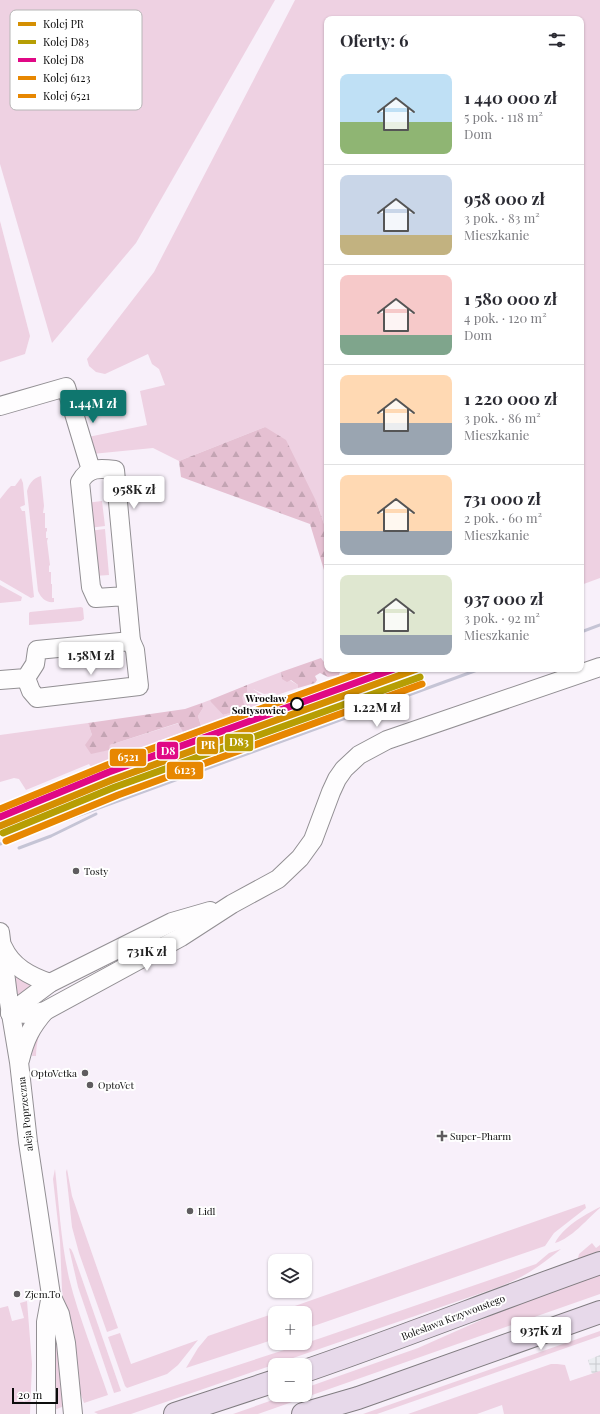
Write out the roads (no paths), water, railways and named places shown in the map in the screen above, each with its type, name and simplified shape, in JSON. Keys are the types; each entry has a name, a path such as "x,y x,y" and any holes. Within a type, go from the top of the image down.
{"main road":[{"name":"Bolesława Krzywoustego","path":"312,1368 393,1340 521,1291 600,1263"},
{"path":"303,1414 358,1398 600,1312"},
{"path":"175,1414 268,1383"},
{"path":"323,1414 358,1398"}],"street":[{"path":"0,406 66,387 90,470"},
{"path":"26,678 31,691 37,698 139,686 135,650 131,641 126,596 126,576 116,470 90,470 83,476 80,482 91,587 96,598 126,596"},
{"path":"26,678 35,664 37,650 131,641"},
{"path":"10,1013 28,1014 45,1011 181,937 232,904 278,879 300,858 313,840 337,779 344,769 359,755 387,740 600,667"},
{"path":"0,680 26,678"},
{"path":"10,1013 50,983 172,922 232,904"},
{"path":"1,938 6,954 18,968 34,977 50,983"},
{"name":"aleja Poprzeczna","path":"1,938 10,1013 19,1062 28,1142 51,1295 60,1314 66,1343 73,1414"},
{"path":"19,1062 24,1043 31,1029 45,1011"},
{"name":"aleja Poprzeczna","path":"46,1414 46,1322 51,1295"}],"railway":[{"path":"584,631 600,625"},
{"path":"0,844 472,672"},
{"path":"19,848 51,836 96,814"}],"rail line":[{"name":"6521","path":"0,809 107,765 362,672"},
{"name":"D8","path":"0,817 109,772 386,672"},
{"name":"PR","path":"0,826 112,780 409,672"},
{"name":"D83","path":"3,833 115,787 420,677"},
{"name":"6123","path":"6,841 118,795 422,684"}],"place":[{"name":"Wrocław Sołtysowice","path":"297,704"},
{"name":"Tosty","path":"76,871"},
{"name":"OptoVetka","path":"85,1073"},
{"name":"OptoVet","path":"90,1085"},
{"name":"Super-Pharm","path":"442,1136"},
{"name":"Lidl","path":"190,1211"},
{"name":"Zjem.To","path":"17,1294"}]}
